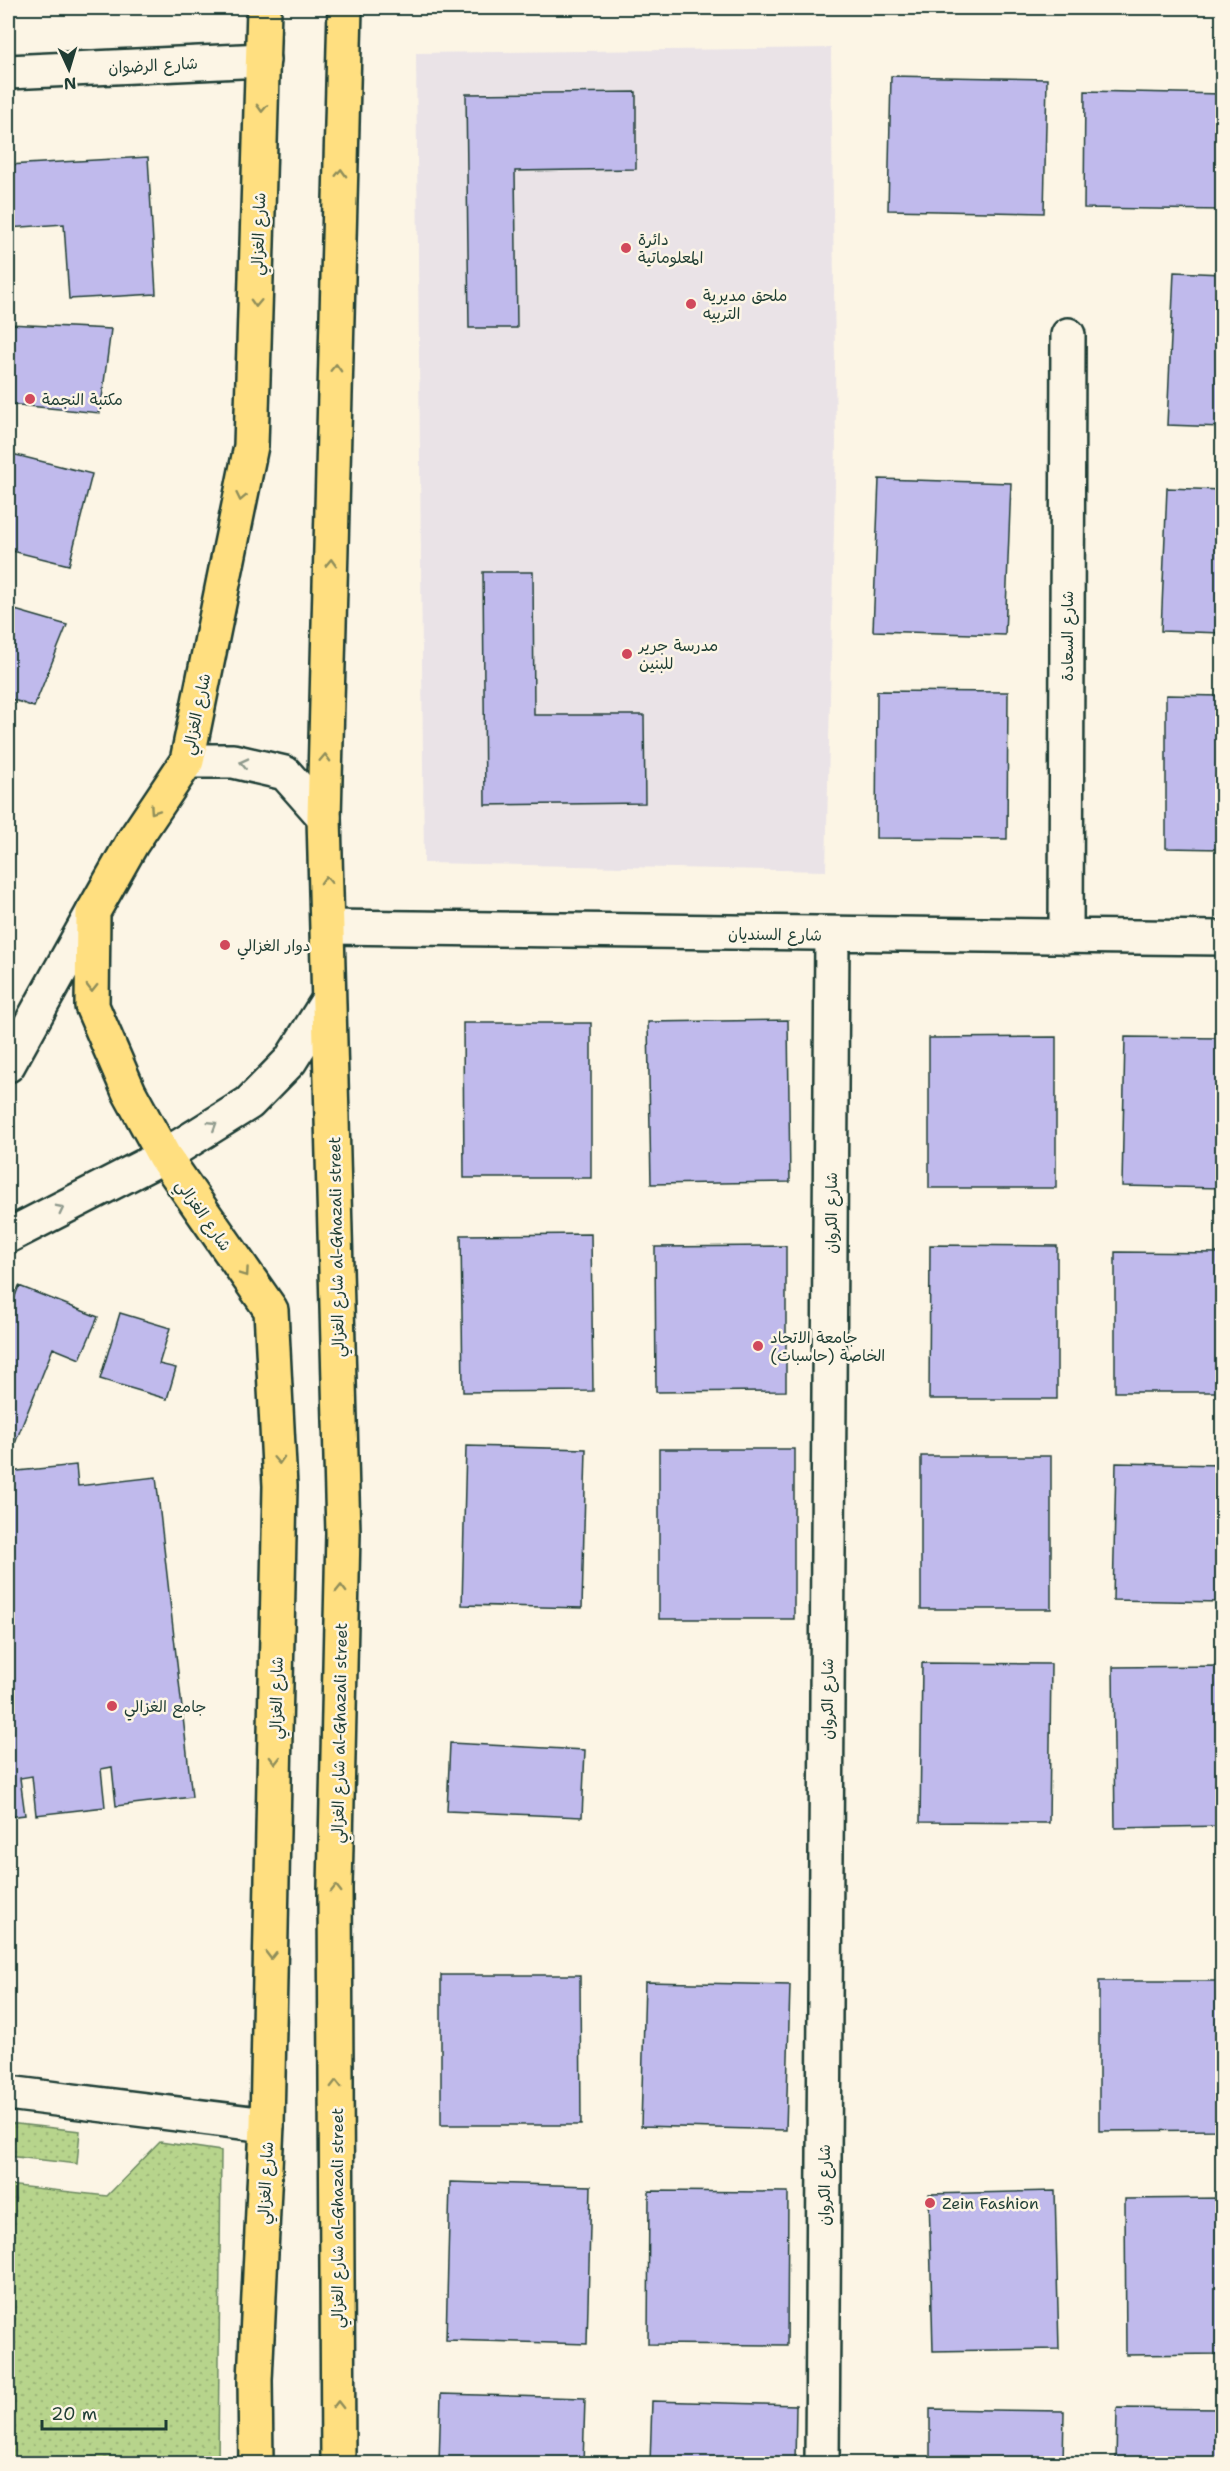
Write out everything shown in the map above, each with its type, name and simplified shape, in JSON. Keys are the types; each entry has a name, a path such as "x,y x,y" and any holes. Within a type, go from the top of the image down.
{"main road":[{"name":"شارع الغزالي","path":"256,2463 255,2380 267,2125 280,1486 271,1310 164,1156 129,1092 92,1006 93,912 132,843 187,761 251,446 264,8"},
{"path":"327,1002 328,927 324,816 345,8"},
{"name":"شارع الغزالي al-Ghazali street","path":"327,1002 335,1172 343,1533 336,1888 338,2463"}],"street":[{"name":"شارع الرضوان","path":"8,72 263,60"},
{"name":"شارع السعادة","path":"1066,937 1068,335"},
{"path":"187,761 232,761 285,773 324,816"},
{"path":"8,1065 93,912"},
{"name":"شارع السنديان","path":"328,927 1222,938"},
{"name":"شارع الكروان","path":"822,2463 832,935"},
{"path":"8,1236 164,1156 249,1104 290,1061 327,1002"},
{"path":"8,2093 267,2125"}],"shaded area":[{"path":"831,48 836,442 826,871 424,863 416,53"}],"green space":[{"path":"8,2123 80,2131 77,2164 8,2156"},
{"path":"160,2142 221,2151 218,2463 8,2463 8,2185 107,2196"}],"building":[{"path":"891,76 1047,79 1044,213 888,210"},
{"path":"1085,91 1222,94 1222,210 1084,208"},
{"path":"636,92 636,169 515,171 517,328 469,328 466,94"},
{"path":"148,157 156,294 69,299 64,224 8,228 8,165"},
{"path":"1174,272 1222,274 1222,427 1167,425"},
{"path":"8,324 111,329 100,413 8,404"},
{"path":"8,453 92,474 69,565 8,550"},
{"path":"879,479 1011,483 1005,635 873,631"},
{"path":"1167,488 1222,490 1222,633 1161,631"},
{"path":"483,572 533,572 534,715 644,715 645,803 485,805"},
{"path":"8,608 67,625 34,707 8,698"},
{"path":"877,691 1008,692 1007,839 876,838"},
{"path":"1166,695 1222,696 1222,849 1166,848"},
{"path":"788,1020 790,1182 651,1184 648,1022"},
{"path":"463,1023 591,1023 591,1178 464,1178"},
{"path":"1056,1037 1056,1188 929,1188 929,1038"},
{"path":"1125,1037 1222,1038 1222,1188 1122,1186"},
{"path":"591,1234 593,1391 463,1392 461,1235"},
{"path":"930,1245 1057,1246 1057,1399 929,1399"},
{"path":"786,1246 786,1391 656,1392 655,1247"},
{"path":"1115,1252 1222,1253 1222,1392 1115,1392"},
{"path":"19,1286 98,1317 80,1359 53,1348 8,1461 8,1314"},
{"path":"120,1313 170,1328 159,1364 176,1368 167,1399 100,1379"},
{"path":"466,1446 586,1449 582,1608 462,1605"},
{"path":"659,1449 794,1449 794,1619 659,1619"},
{"path":"921,1456 1051,1456 1051,1609 921,1609"},
{"path":"1116,1463 1222,1465 1222,1602 1113,1600"},
{"name":"جامع الغزالي","path":"76,1465 78,1486 156,1477 192,1797 116,1806 112,1767 101,1769 105,1807 36,1815 32,1776 20,1778 25,1815 8,1817 8,1472"},
{"path":"922,1663 1051,1664 1049,1823 920,1822"},
{"path":"1222,1666 1222,1826 1115,1828 1113,1667"},
{"path":"450,1743 585,1750 582,1817 447,1811"},
{"path":"441,1975 580,1975 581,2125 441,2125"},
{"path":"1099,1981 1222,1981 1222,2130 1099,2131"},
{"path":"645,1982 790,1985 786,2130 641,2126"},
{"path":"450,2182 591,2186 587,2344 446,2340"},
{"path":"649,2191 788,2192 787,2345 648,2344"},
{"path":"1055,2191 1059,2349 933,2351 929,2194"},
{"path":"1222,2198 1222,2354 1126,2355 1125,2199"},
{"path":"441,2394 585,2398 583,2464 439,2464"},
{"path":"652,2401 796,2405 795,2464 650,2464"},
{"path":"1117,2408 1222,2409 1222,2464 1116,2464"},
{"path":"930,2409 1064,2411 1063,2464 930,2464"}],"place":[{"name":"دائرة المعلوماتية","path":"626,248"},
{"name":"ملحق مديرية التربيه","path":"691,304"},
{"name":"مكتبة النجمة","path":"30,399"},
{"name":"مدرسة جرير للبنين","path":"627,654"},
{"name":"دوار الغزالي","path":"225,945"},
{"name":"جامعة الاتحاد الخاصة (حاسبات)","path":"758,1346"},
{"name":"جامع الغزالي","path":"112,1706"},
{"name":"Zein Fashion","path":"930,2203"}]}
